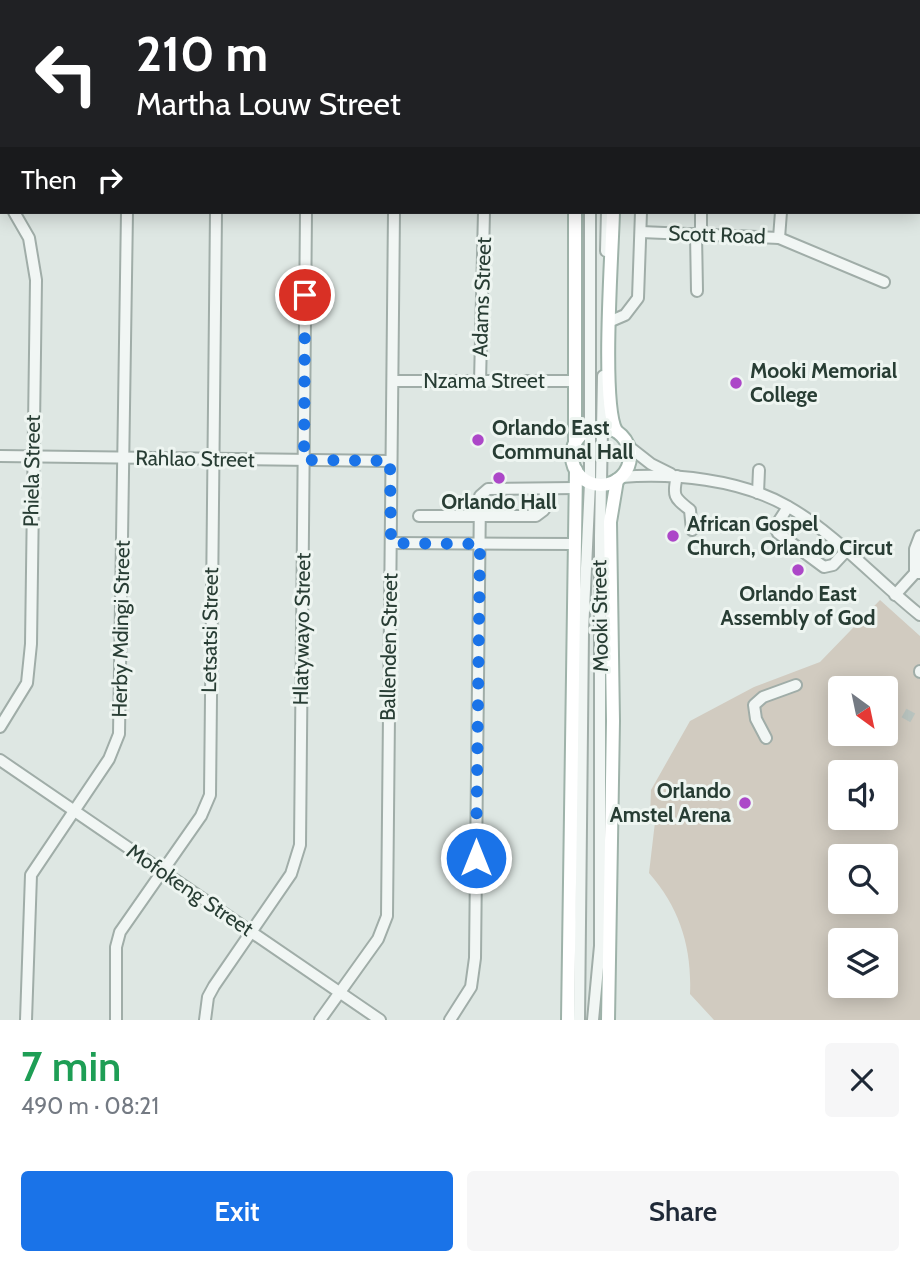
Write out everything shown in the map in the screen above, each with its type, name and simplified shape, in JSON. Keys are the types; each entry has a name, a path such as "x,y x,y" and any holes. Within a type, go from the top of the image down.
{"main road":[{"path":"575,214 575,443"},
{"path":"613,214 611,416 616,431 628,446"},
{"path":"575,443 596,428 616,431"},
{"name":"Mooki Street","path":"568,1020 575,443"},
{"name":"Mooki Street","path":"608,1020 613,721 610,522 619,479 629,463 628,446"},
{"path":"576,470 596,484 619,479"}],"street":[{"name":"Phiela Street","path":"0,727 23,690 30,671 36,280 33,249 15,214"},
{"name":"Herby Mdingi Street","path":"26,1020 31,875 116,747 119,734 127,214"},
{"name":"Letsatsi Street","path":"116,1020 117,939 161,870 201,816 209,795 216,214"},
{"name":"Hlatywayo Street","path":"205,1020 208,997 291,874 300,845 306,214"},
{"name":"Ballenden Street","path":"320,1020 378,939 387,916 394,214"},
{"name":"Adams Street","path":"480,382 484,214"},
{"name":"Mooki Street","path":"590,214 596,428 600,946 593,1020"},
{"name":"Mooki Street","path":"596,428 607,214"},
{"path":"611,321 625,315 639,298 641,214"},
{"path":"697,292 701,214"},
{"path":"779,238 781,214"},
{"name":"Scott Road","path":"641,232 779,238 792,241 884,282"},
{"name":"Nzama Street","path":"393,381 574,381"},
{"path":"628,446 651,464 675,476"},
{"name":"Rahlao Street","path":"0,456 390,461"},
{"path":"758,493 760,470"},
{"path":"675,476 673,494 676,500 690,510 692,530"},
{"path":"619,479 675,476 758,493 788,506 846,551 920,615"},
{"name":"Mooki Street","path":"579,1020 583,632 596,484"},
{"path":"450,1020 471,987 475,958 480,496 488,489 575,488"},
{"path":"419,516 541,514 545,489"},
{"path":"788,506 775,527 777,532 824,567 833,565 846,551"},
{"path":"895,595 917,573 920,536"},
{"path":"391,543 574,544"},
{"path":"766,738 756,719 754,705 764,697 796,685"},
{"name":"Mofokeng Street","path":"0,760 380,1020"}],"shaded area":[{"name":"Orlando Amstel Arena","path":"880,600 920,636 920,1020 714,1020 690,994 689,961 682,929 669,900 649,873 655,822 650,817 651,790 690,721 754,687 820,662"}],"tunnel":[{"path":"904,713 913,718"}],"place":[{"name":"Mooki Memorial College","path":"736,383"},
{"name":"Orlando East Communal Hall","path":"478,440"},
{"name":"Orlando Hall","path":"499,478"},
{"name":"African Gospel Church, Orlando Circut","path":"673,536"},
{"name":"Orlando East Assembly of God","path":"798,570"},
{"name":"Orlando Amstel Arena","path":"745,803"}],"route":[{"path":"305,295 304,460 390,461 391,543 480,544 476,858"}]}
